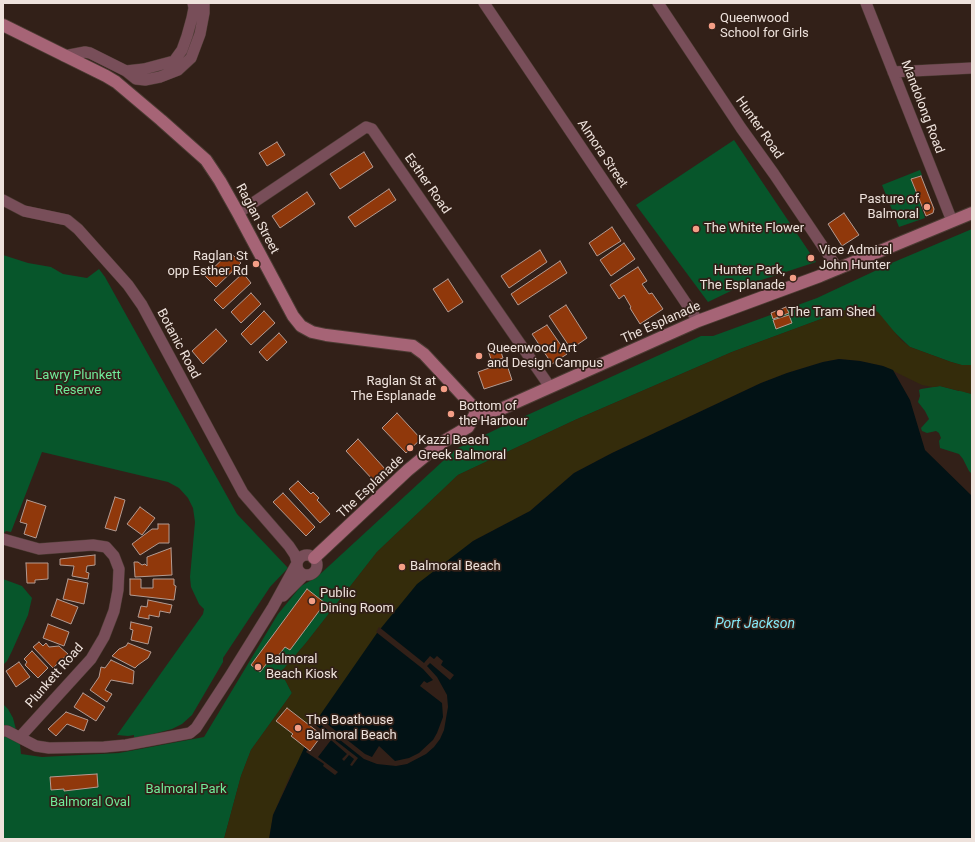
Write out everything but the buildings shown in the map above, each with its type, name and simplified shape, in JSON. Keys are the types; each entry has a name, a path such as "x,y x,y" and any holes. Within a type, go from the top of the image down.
{"street":[{"path":"126,71 144,69 174,61 182,50 187,36 194,8 193,3"},
{"path":"64,56 84,52 90,53 126,71 136,79 145,80 160,77 183,67 193,53 200,34 204,13 204,3"},
{"name":"Almora Street","path":"484,3 698,321"},
{"name":"Hunter Road","path":"658,3 838,269"},
{"name":"Mandolong Road","path":"866,3 952,221"},
{"name":"Raglan Street","path":"3,25 116,82 199,153 214,170 293,316 301,326 312,332 326,335 413,346 424,354 477,411"},
{"path":"893,72 972,68"},
{"name":"Esther Road","path":"238,213 366,127 372,129 550,387"},
{"name":"Botanic Road","path":"3,200 24,211 67,220 78,229 128,285 142,305 243,493 295,555 303,560 299,572 304,575"},
{"name":"The Esplanade","path":"20,737 42,748 85,748 126,745 190,733 196,728 303,560 441,443 468,427 477,411 487,412 501,409 698,321 795,286 972,213"},
{"name":"Plunkett Road","path":"3,539 39,549 93,545 106,548 114,556 119,569 118,590 114,611 104,637 91,659 20,737"},
{"name":"The Esplanade","path":"273,607 304,575 311,575 316,570 317,564 303,560"},
{"path":"3,731 7,731 20,737"}],"green space":[{"path":"734,140 816,262 737,288 708,302 636,205"},
{"path":"920,170 922,175 911,179 925,218 899,227 882,185"},
{"name":"Balmoral Park","path":"972,229 972,365 968,365 965,392 972,394 972,474 959,454 940,448 939,441 941,438 939,433 936,431 927,433 922,431 921,428 929,419 918,402 920,396 919,390 921,389 940,386 959,391 961,365 910,347 869,308 851,308 732,352 575,420 458,475 377,552 306,643 281,672 292,693 251,750 241,776 224,839 3,839 3,704 13,718 21,754 42,757 119,753 204,737 278,614 301,586 317,577 456,449 701,336 713,336 817,298 894,262"},
{"name":"Lawry Plunkett Reserve","path":"3,255 28,263 51,267 63,274 87,278 99,269 105,277 237,514 288,568 270,587 223,658 223,662 192,715 182,724 172,729 134,739 134,735 117,735 203,614 204,609 199,604 191,587 190,577 195,522 193,508 188,498 179,488 168,482 42,452 11,532 6,531 3,534"},
{"path":"3,579 22,586 32,598 28,615 7,661 3,665"}],"sand":[{"name":"Balmoral Beach","path":"851,308 869,308 878,312 901,340 910,347 951,362 962,365 972,365 972,394 940,386 933,387 922,385 883,366 860,361 839,359 823,362 761,383 612,453 574,473 530,511 473,541 292,771 273,815 269,839 224,839 241,776 251,750 292,693 281,672 306,643 377,552 458,475 575,420 732,352"}],"water":[{"name":"Port Jackson","path":"839,359 860,361 883,366 893,370 910,400 925,450 972,496 972,839 269,839 273,815 318,718 377,633 417,584 473,541 530,511 574,473 612,453 761,383 787,373 823,362"}],"pier":[{"path":"379,627 424,663 430,656 434,659 437,656 443,661 441,665 454,675 450,680 430,663 427,666 437,677 447,695 448,707 444,730 434,747 426,754 407,764 396,766 377,764 364,759 315,720 317,716 365,754 372,757 379,746 395,761 409,758 419,753 433,740 443,717 442,703 420,686 424,681 427,683 433,680 423,669 376,632"},
{"path":"313,723 358,758 352,766 350,765 354,759 349,755 344,761 342,759 347,754 331,740 318,757 338,772 335,775 323,766 324,764 306,752 308,749 311,727"}],"place":[{"name":"Queenwood School for Girls","path":"712,26"},
{"name":"Pasture of Balmoral","path":"927,207"},
{"name":"The White Flower","path":"696,229"},
{"name":"Vice Admiral John Hunter","path":"811,258"},
{"name":"Raglan St opp Esther Rd","path":"256,264"},
{"name":"Hunter Park, The Esplanade","path":"793,278"},
{"name":"The Tram Shed","path":"780,313"},
{"name":"Queenwood Art and Design Campus","path":"479,356"},
{"name":"Raglan St at The Esplanade","path":"444,389"},
{"name":"Bottom of the Harbour","path":"451,414"},
{"name":"Kazzi Beach Greek Balmoral","path":"410,448"},
{"name":"Balmoral Beach","path":"402,567"},
{"name":"Public Dining Room","path":"312,601"},
{"name":"Balmoral Beach Kiosk","path":"258,667"},
{"name":"The Boathouse Balmoral Beach","path":"298,728"}],"park label":[{"name":"Balmoral Oval","path":"90,803"}]}
